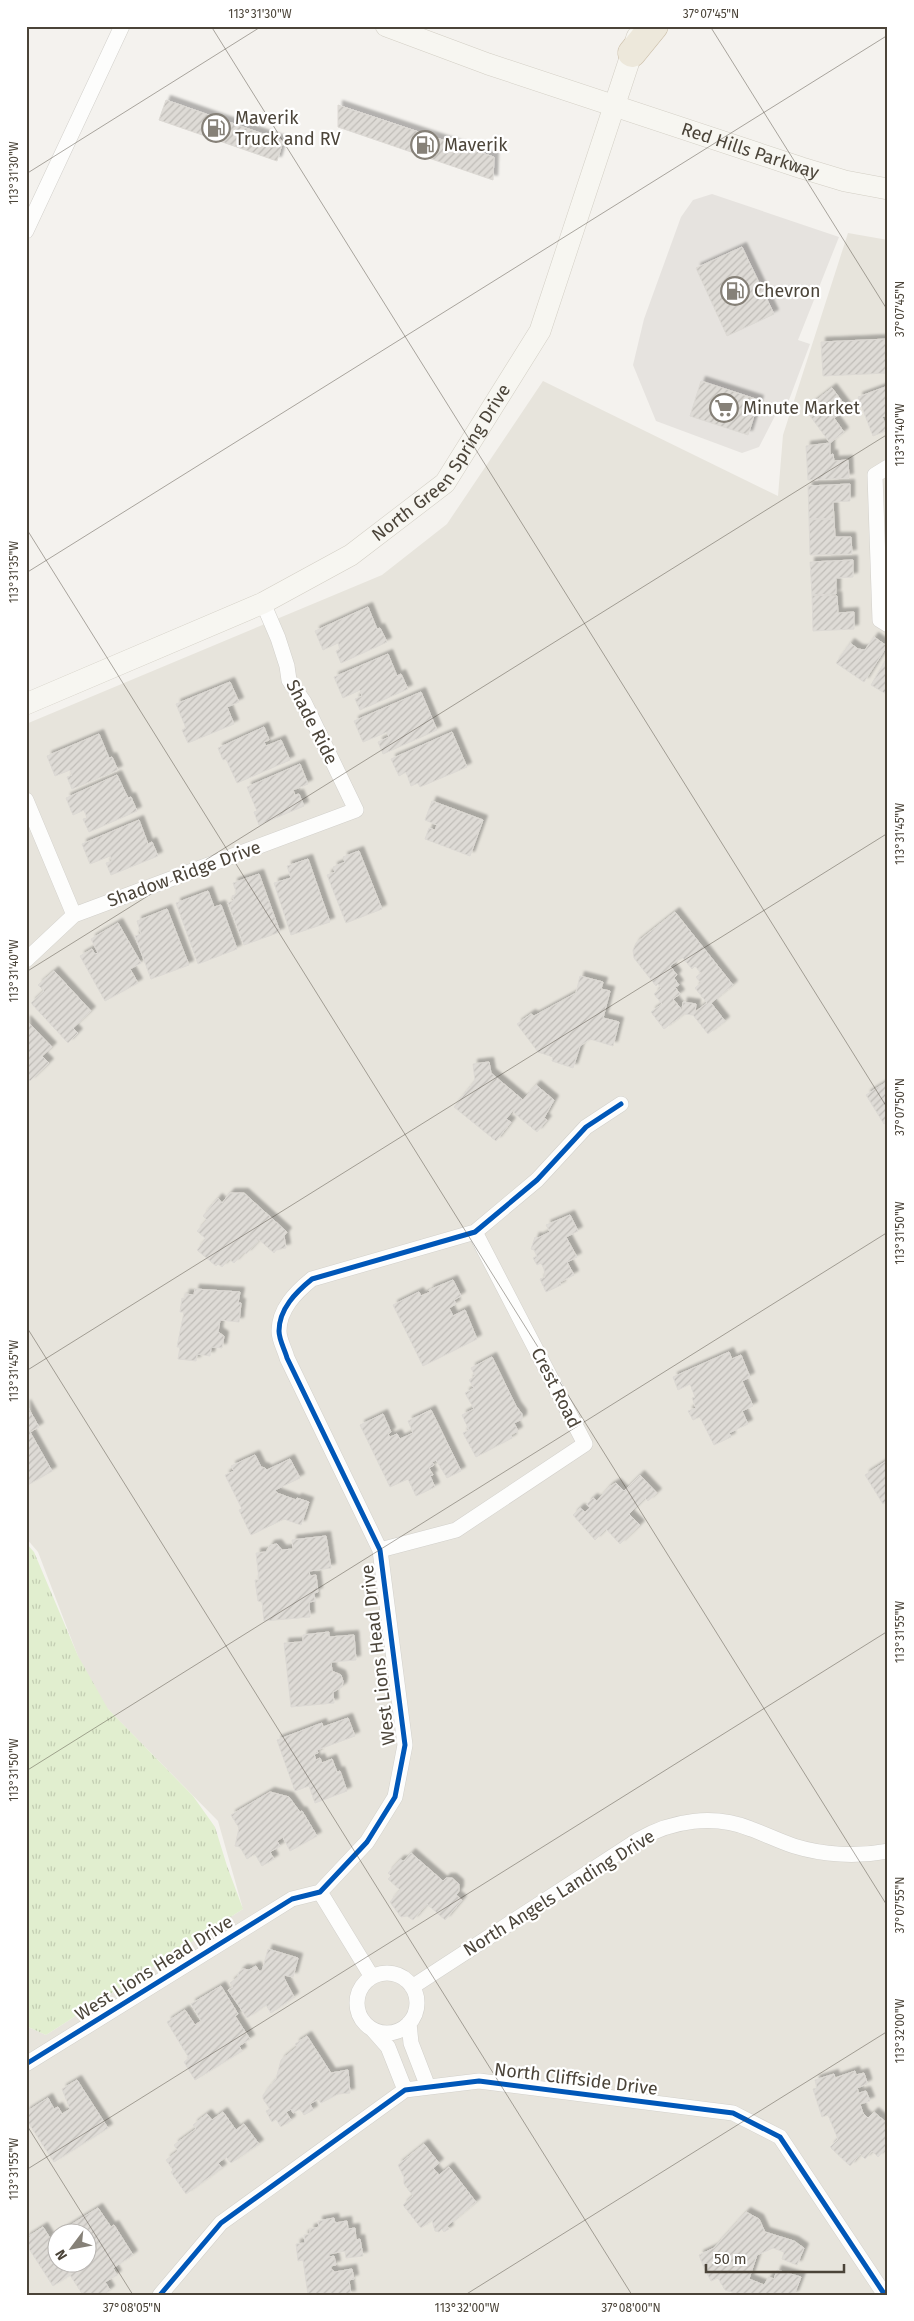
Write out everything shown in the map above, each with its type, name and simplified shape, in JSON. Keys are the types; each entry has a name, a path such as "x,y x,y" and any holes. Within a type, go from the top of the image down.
{"highway":[{"path":"632,53 654,26"}],"main road":[{"name":"Red Hills Parkway","path":"386,26 488,64 614,104 844,182 888,189"},
{"name":"North Green Spring Drive","path":"26,704 263,603 351,555 445,483 540,331 641,26"}],"street":[{"path":"26,231 122,26"},
{"path":"888,466 875,475 880,620 888,625"},
{"name":"Shade Ride","path":"263,603 278,638 287,666 289,680 304,702 356,810"},
{"path":"26,800 74,915"},
{"name":"Shadow Ridge Drive","path":"26,960 74,915 356,810"},
{"path":"475,1232 538,1180 586,1127 621,1104"},
{"name":"Crest Road","path":"380,1550 456,1530 585,1444 475,1232"},
{"name":"West Lions Head Drive","path":"26,2064 292,1899 320,1892 367,1842 395,1798 405,1745 380,1550 288,1358 279,1332 284,1309 297,1290 312,1278 475,1232"},
{"name":"North Angels Landing Drive","path":"412,1987 638,1840 667,1826 698,1820 720,1821 741,1825 778,1840 812,1850 848,1854 888,1851"},
{"path":"320,1892 372,1977"},
{"path":"373,2030 393,2033 402,2029 409,2023 417,2006 416,1996 412,1987 397,1975 388,1973 372,1977 362,1986 358,1995 357,2006 359,2016 388,2047 405,2090"},
{"path":"409,2023 411,2043 428,2087"},
{"name":"North Cliffside Drive","path":"160,2295 221,2223 405,2090 479,2081 733,2113 780,2137 886,2295"}],"shaded area":[{"path":"712,194 839,237 798,340 810,344 786,408 779,408 759,447 742,453 656,421 633,365 644,319 681,217 693,200"},
{"path":"848,233 888,240 888,2295 26,2295 26,2026 46,2035 243,1909 218,1821 92,1693 38,1552 26,1538 26,724 382,575 447,524 543,381 778,496 783,435"}],"green space":[{"path":"26,1543 34,1552 78,1656 108,1709 193,1796 215,1827 243,1909 46,2035 26,2026"}],"building":[{"name":"Maverik Truck and RV","path":"166,100 283,141 277,161 159,120"},
{"name":"Maverik","path":"338,105 494,157 493,180 338,127"},
{"name":"Chevron","path":"742,247 774,314 727,336 696,268"},
{"path":"888,339 888,373 823,376 821,342"},
{"name":"Minute Market","path":"701,381 759,400 748,435 690,416"},
{"path":"888,386 888,415 882,417 888,430 873,436 858,397"},
{"path":"832,388 847,408 834,418 844,432 830,443 805,409"},
{"path":"830,443 830,455 833,454 834,461 848,460 849,478 808,480 806,446"},
{"path":"850,484 850,501 833,502 834,519 809,519 808,486"},
{"path":"809,519 834,519 835,537 851,537 852,554 810,555"},
{"path":"853,560 853,577 836,578 836,594 812,595 810,562"},
{"path":"812,595 837,596 838,613 854,612 854,629 813,631"},
{"path":"368,607 377,629 380,628 387,642 341,663 336,651 340,649 338,643 323,650 315,631"},
{"path":"874,637 887,646 864,682 836,663 850,643 858,649 865,650"},
{"path":"388,654 397,676 401,674 408,689 360,710 355,699 362,696 360,690 343,698 334,677"},
{"path":"888,656 888,695 871,685"},
{"path":"230,682 239,702 227,707 234,724 188,743 182,730 186,728 176,704"},
{"path":"421,692 437,730 383,754 378,742 389,737 387,732 363,742 354,721"},
{"path":"264,727 269,740 264,742 266,746 281,740 290,760 237,783 226,759 223,760 218,748"},
{"path":"452,732 467,767 420,787 418,783 411,786 406,772 399,776 391,759"},
{"path":"99,734 109,758 112,757 118,770 72,789 67,777 72,775 70,770 55,776 47,756"},
{"path":"300,764 308,784 293,790 295,795 299,794 304,806 259,825 254,812 257,811 247,787"},
{"path":"117,775 128,798 131,797 137,811 89,832 83,819 87,818 84,810 73,815 66,798"},
{"path":"432,801 483,820 470,856 425,839 429,828 435,830 437,825 425,820"},
{"path":"139,820 148,844 152,842 158,856 111,875 106,863 112,861 110,856 90,864 82,844"},
{"path":"359,851 382,909 346,923 327,875 335,872 333,867 345,862 343,857"},
{"path":"308,859 330,922 291,935 274,883 291,878 287,866"},
{"path":"259,874 280,932 244,945 228,903 234,900 232,896 237,894 233,883"},
{"path":"208,891 214,907 221,905 237,949 198,964 176,903"},
{"path":"167,909 189,965 151,979 135,936 141,934 137,921"},
{"path":"675,912 733,985 711,1003 725,1021 708,1034 693,1015 684,1014 664,1029 651,1012 662,1004 654,994 661,988 658,984 656,986 634,958 633,950 636,943","holes":["682,957 692,969 695,966 701,973 696,977 701,983 695,988 707,1003 695,1012 696,1004 683,1002 682,1010 673,999 680,994 675,987 679,985 674,978 677,975 670,966"]},
{"path":"118,923 141,963 130,969 138,983 105,1001 80,956 92,949 95,954 98,953 91,939"},
{"path":"54,971 91,1011 73,1028 78,1033 68,1043 31,1003 44,991 38,985"},
{"path":"580,976 603,982 601,989 610,991 603,1018 619,1022 613,1046 590,1039 580,1046 573,1068 552,1061 553,1057 538,1052 517,1024 531,1014 534,1016 576,993"},
{"path":"26,1020 52,1047 42,1056 49,1063 30,1081 26,1078"},
{"path":"489,1062 491,1073 523,1100 536,1085 554,1100 544,1118 547,1120 537,1132 514,1113 514,1109 506,1119 511,1122 496,1141 454,1107 475,1081 473,1064"},
{"path":"888,1081 888,1122 884,1124 866,1095"},
{"path":"230,1193 244,1193 287,1232 284,1236 286,1248 276,1250 274,1253 256,1237 258,1241 246,1254 244,1252 234,1263 229,1259 222,1267 218,1264 216,1266 197,1250 206,1239 197,1231 207,1220 203,1216 218,1198 222,1203"},
{"path":"570,1215 578,1231 566,1237 577,1257 567,1262 574,1275 560,1282 561,1285 546,1292 540,1279 545,1277 544,1269 541,1263 537,1265 533,1258 537,1256 534,1250 531,1249 535,1237 538,1238 550,1232 546,1225"},
{"path":"453,1280 461,1296 454,1300 456,1304 449,1308 453,1316 465,1310 477,1339 423,1366 393,1305 419,1292 421,1296 430,1292 429,1290"},
{"path":"195,1289 240,1292 238,1303 241,1303 239,1322 220,1320 218,1332 224,1336 222,1348 211,1347 210,1356 197,1354 196,1361 178,1359 180,1347 177,1347 184,1312 180,1312 182,1298 185,1299 185,1294 194,1295"},
{"path":"729,1352 732,1359 741,1355 750,1377 742,1381 753,1406 742,1411 748,1424 729,1433 731,1437 714,1445 700,1417 693,1420 688,1411 696,1408 692,1398 695,1397 690,1384 678,1390 673,1377"},
{"path":"492,1357 516,1406 522,1414 522,1419 514,1423 518,1431 511,1435 512,1438 476,1457 463,1433 469,1430 462,1415 474,1409 465,1393 474,1388 469,1380 475,1376 471,1368"},
{"path":"26,1404 39,1427 30,1432 52,1471 26,1486"},
{"path":"431,1410 461,1471 447,1478 436,1460 432,1462 434,1465 429,1468 433,1475 430,1476 435,1487 416,1496 408,1479 390,1487 360,1425 383,1414 391,1432 388,1434 390,1437 397,1434 400,1439 413,1433 408,1421"},
{"path":"255,1455 261,1467 267,1470 290,1459 300,1478 275,1490 277,1493 296,1500 297,1498 309,1502 301,1525 284,1519 251,1535 239,1510 242,1509 225,1475 234,1471 231,1466"},
{"path":"888,1460 888,1501 883,1504 865,1475"},
{"path":"640,1475 657,1493 648,1501 645,1498 629,1514 640,1525 620,1544 606,1529 595,1540 573,1515 580,1508 585,1512 590,1508 587,1504 593,1498 597,1501 609,1487 616,1483 624,1491"},
{"path":"326,1536 331,1568 309,1571 310,1576 316,1575 318,1592 314,1593 315,1601 309,1602 310,1617 264,1621 262,1602 258,1601 255,1580 259,1580 256,1553 266,1552 270,1545 277,1544 282,1550 293,1549 292,1540"},
{"path":"329,1632 329,1637 354,1635 356,1660 331,1662 332,1671 341,1675 343,1681 342,1687 333,1692 334,1703 291,1707 284,1643 303,1642 303,1635"},
{"path":"348,1718 355,1736 317,1750 318,1753 314,1754 316,1760 320,1758 322,1763 332,1759 337,1772 340,1771 347,1791 315,1803 309,1786 295,1791 277,1740 322,1723 323,1727"},
{"path":"270,1792 289,1797 300,1812 302,1811 317,1836 290,1851 283,1837 277,1841 280,1846 270,1852 274,1859 262,1866 255,1854 247,1859 240,1847 235,1846 239,1828 231,1815"},
{"path":"411,1853 443,1881 446,1878 452,1878 459,1884 459,1891 456,1895 462,1900 445,1920 427,1904 413,1920 407,1916 401,1917 390,1902 400,1890 388,1879 391,1876 388,1873 400,1860 404,1861"},
{"path":"268,1949 298,1958 293,1977 284,1975 294,1997 271,2013 266,2005 247,2018 228,1990 233,1987 230,1983 238,1977 239,1972 243,1969 249,1970 256,1966 259,1971 262,1971"},
{"path":"221,1986 238,2014 235,2016 250,2039 239,2046 242,2051 195,2080 184,2062 189,2058 167,2022 185,2010 195,2025 201,2021 191,2004"},
{"path":"307,2036 331,2073 348,2070 350,2093 338,2094 321,2103 318,2099 310,2104 313,2110 304,2115 300,2109 293,2113 291,2109 286,2112 291,2120 281,2127 276,2119 272,2122 266,2111 270,2109 263,2099 263,2095 276,2079 281,2060 297,2047 295,2044"},
{"path":"855,2071 856,2075 864,2073 867,2082 867,2084 857,2088 859,2093 866,2091 870,2101 860,2104 863,2113 868,2118 874,2112 888,2124 888,2146 878,2157 872,2151 865,2159 860,2154 850,2166 830,2147 838,2139 828,2115 822,2117 813,2089 817,2088 815,2080 834,2074 835,2078"},
{"path":"77,2080 108,2128 54,2162 26,2119 26,2112 48,2098 54,2109 58,2107 62,2114 70,2109 62,2089"},
{"path":"223,2112 236,2130 244,2124 259,2144 231,2163 226,2157 218,2163 222,2168 186,2194 171,2172 173,2170 166,2160 178,2151 174,2145 196,2129 193,2125 207,2114 212,2120"},
{"path":"424,2144 439,2163 433,2168 439,2175 449,2167 476,2202 447,2226 449,2229 444,2232 442,2229 439,2232 435,2231 432,2220 421,2228 403,2205 413,2196 404,2184 404,2177 398,2165"},
{"path":"98,2208 111,2227 114,2225 133,2255 113,2268 117,2275 105,2282 110,2290 103,2295 83,2295 70,2275 53,2286 26,2244 26,2238 43,2227 48,2235 48,2274 98,2274 98,2224 72,2224"},
{"path":"746,2212 759,2219 765,2232 794,2241 804,2248 797,2265 782,2259 784,2252 773,2248 757,2255 749,2279 764,2285 769,2277 774,2279 777,2270 801,2277 794,2295 742,2295 725,2290 718,2278 711,2281 699,2255 714,2248"},
{"path":"334,2218 335,2223 347,2221 348,2229 355,2228 356,2240 360,2239 363,2256 346,2258 345,2251 329,2254 329,2257 334,2256 336,2265 331,2266 331,2269 335,2272 352,2269 354,2279 349,2280 351,2295 308,2295 303,2260 298,2261 296,2244 305,2243 304,2235 310,2234 310,2229 319,2227 318,2221"}],"cycle path":[{"path":"26,2064 292,1899 320,1892 367,1842 395,1797 405,1745 380,1550 287,1358 279,1334 285,1308 295,1295 312,1279 475,1232 537,1180 586,1127 621,1104"},
{"path":"160,2295 221,2223 405,2090 479,2081 733,2113 780,2137 885,2295"}],"place":[{"name":"Maverik Truck and RV","path":"216,128"},
{"name":"Maverik","path":"425,145"},
{"name":"Chevron","path":"735,291"},
{"name":"Minute Market","path":"724,408"}]}
